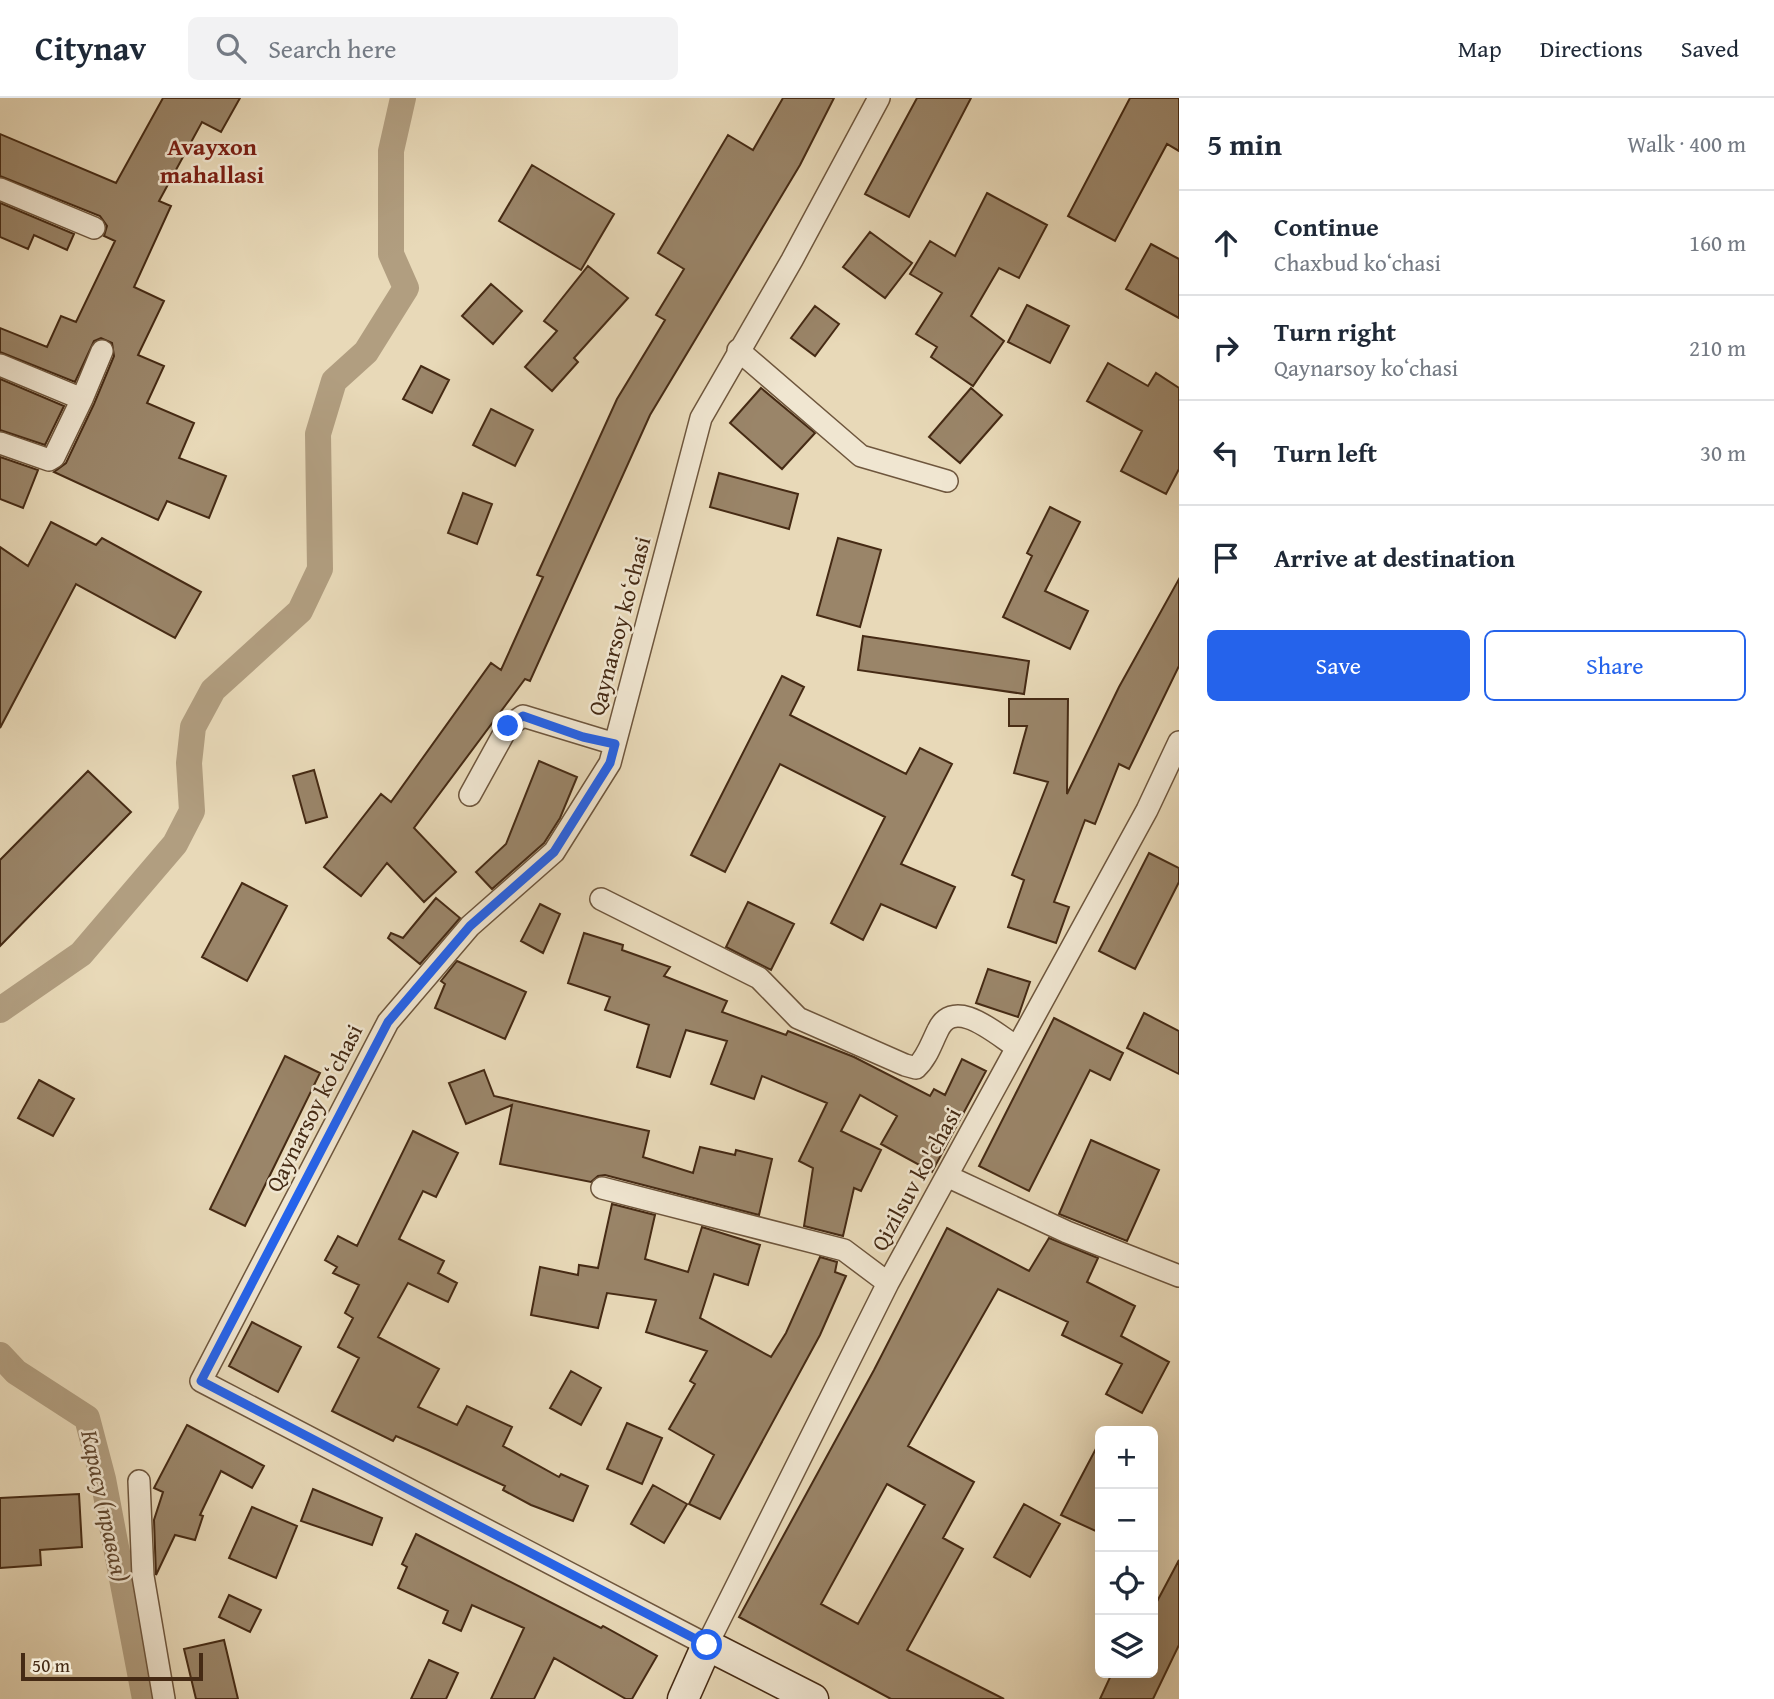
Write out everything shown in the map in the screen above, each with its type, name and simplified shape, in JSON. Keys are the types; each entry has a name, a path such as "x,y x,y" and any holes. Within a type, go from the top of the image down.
{"street":[{"name":"Qaynarsoy koʻchasi","path":"707,1645 201,1381 388,1022 470,926 554,852 610,763 701,418 804,239 879,98"},
{"path":"0,189 94,228"},
{"path":"738,350 861,456 947,481"},
{"path":"0,443 49,460 54,457 102,351"},
{"path":"0,365 82,399"},
{"path":"470,795 508,726 523,716 583,737 615,744"},
{"name":"Qizilsuv ko'chasi","path":"707,1645 888,1283 949,1177 1015,1046 1147,810 1179,742"},
{"path":"601,899 759,978 798,1018 905,1065 916,1068 924,1061 940,1026 951,1016 963,1014 1015,1046"},
{"path":"949,1177 1067,1232 1179,1276"},
{"path":"602,1188 845,1250 888,1283"},
{"path":"139,1481 143,1576 164,1699"},
{"path":"683,1699 707,1645 814,1699"}],"building":[{"path":"163,98 240,98 221,132 202,122 159,201 171,206 134,287 164,301 138,355 164,366 147,403 194,423 179,458 226,476 209,518 167,501 158,520 54,472 66,463 94,404 114,356 112,343 101,338 94,341 75,382 0,352 0,328 47,347 61,316 76,322 115,241 104,236 107,226 100,216 0,176 0,134 116,183"},
{"path":"783,98 834,98 800,165 650,415 530,681 525,679 414,828 456,872 424,902 387,863 361,896 324,867 381,794 391,802 491,663 501,670 543,577 537,575 617,399 665,320 656,315 684,269 658,253 728,135 753,150"},
{"path":"917,98 971,98 909,217 865,194"},
{"path":"1130,98 1179,98 1179,151 1167,144 1115,241 1068,216"},
{"path":"532,165 614,214 581,270 499,221"},
{"path":"987,193 1047,225 1019,278 999,268 971,316 1004,341 973,386 931,357 937,347 916,334 942,293 910,274 930,241 955,256"},
{"path":"0,203 74,234 67,250 34,235 28,249 0,237"},
{"path":"870,232 912,263 885,298 843,267"},
{"path":"1151,244 1179,259 1179,318 1126,289"},
{"path":"588,266 628,298 574,358 578,362 552,391 525,367 557,331 544,321"},
{"path":"491,284 522,311 493,344 462,316"},
{"path":"1027,305 1069,326 1050,363 1008,342"},
{"path":"815,306 839,324 815,356 791,338"},
{"path":"1108,363 1148,386 1156,373 1179,388 1179,469 1166,494 1121,471 1142,431 1087,401"},
{"path":"421,366 449,380 432,413 403,399"},
{"path":"0,379 64,406 45,445 0,430"},
{"path":"761,388 815,433 782,469 730,423"},
{"path":"971,388 1002,415 960,463 929,437"},
{"path":"491,409 533,430 515,466 473,445"},
{"path":"0,457 38,470 23,508 0,499"},
{"path":"719,473 798,494 789,529 710,507"},
{"path":"463,493 492,504 477,544 448,533"},
{"path":"1050,507 1080,522 1045,591 1088,611 1070,649 1003,617 1032,556 1027,553"},
{"path":"51,522 96,545 102,538 201,592 175,638 76,584 0,728 0,547 28,566"},
{"path":"838,538 881,550 860,627 817,615"},
{"path":"1179,579 1179,666 1129,769 1119,764 1095,824 1085,820 1054,902 1069,907 1056,943 1008,927 1024,880 1012,875 1048,782 1014,773 1027,726 1009,726 1009,699 1068,699 1067,794 1119,687"},
{"path":"863,636 1029,661 1024,694 858,670"},
{"path":"782,676 804,687 790,715 906,774 920,748 952,764 901,864 955,887 936,928 881,904 863,940 831,923 885,817 780,764 725,872 691,855"},
{"path":"539,761 577,777 560,818 544,843 492,889 476,872 506,844"},
{"path":"314,770 327,817 306,823 293,776"},
{"path":"88,771 131,812 0,946 0,860"},
{"path":"1149,853 1179,868 1179,882 1135,969 1099,951"},
{"path":"242,883 287,906 247,981 202,957"},
{"path":"436,898 460,918 420,964 388,938 391,933 403,938"},
{"path":"748,902 794,924 771,970 726,947"},
{"path":"540,904 560,914 543,953 521,941"},
{"path":"584,933 623,945 622,950 670,967 664,976 727,1001 722,1012 786,1035 788,1031 854,1057 930,1096 934,1089 945,1095 962,1059 986,1071 932,1172 881,1144 897,1116 860,1095 841,1131 881,1150 861,1191 854,1188 843,1236 804,1226 813,1168 799,1161 827,1103 762,1076 754,1099 711,1084 727,1041 686,1030 670,1077 637,1067 649,1025 605,1010 610,997 568,983"},
{"path":"457,961 526,992 505,1039 435,1008 445,984 441,981"},
{"path":"988,969 1030,982 1018,1017 976,1003"},
{"path":"1144,1013 1179,1031 1179,1074 1127,1048"},
{"path":"1054,1018 1123,1053 1110,1080 1090,1070 1029,1191 979,1166"},
{"path":"285,1056 320,1073 245,1226 210,1209"},
{"path":"484,1070 494,1096 649,1131 643,1157 693,1173 700,1147 735,1155 736,1150 772,1159 759,1215 605,1175 598,1176 591,1182 500,1164 512,1105 466,1124 449,1083"},
{"path":"39,1080 74,1099 53,1136 18,1118"},
{"path":"413,1131 458,1153 436,1197 423,1191 399,1239 444,1261 438,1273 457,1283 448,1302 408,1283 378,1337 439,1369 418,1407 457,1425 467,1406 512,1427 503,1446 559,1477 561,1474 588,1486 573,1521 531,1505 503,1490 505,1486 428,1450 396,1436 393,1441 332,1411 359,1358 338,1347 353,1318 345,1313 359,1285 333,1273 337,1267 325,1260 338,1236 357,1246"},
{"path":"1091,1140 1159,1170 1127,1241 1059,1214"},
{"path":"612,1204 655,1215 645,1259 688,1272 702,1227 760,1245 748,1285 714,1274 700,1318 771,1357 786,1333 820,1257 837,1262 835,1272 846,1276 820,1335 720,1519 689,1504 714,1455 669,1429 695,1384 690,1381 707,1351 646,1332 656,1300 607,1293 598,1328 531,1315 540,1267 578,1275 579,1265 598,1268"},
{"path":"947,1228 1029,1271 1049,1238 1098,1258 1087,1282 1135,1306 1121,1336 1169,1362 1142,1413 1106,1394 1122,1364 1062,1335 1068,1322 998,1289 908,1446 974,1482 943,1538 963,1549 907,1650 1004,1699 891,1699 739,1617 874,1370","holes":["887,1484 925,1505 858,1624 821,1604"]},
{"path":"252,1322 301,1347 278,1392 229,1366"},
{"path":"571,1371 601,1388 581,1425 550,1408"},
{"path":"627,1423 662,1438 642,1484 607,1469"},
{"path":"187,1425 264,1466 252,1488 221,1471 200,1515 203,1516 195,1540 175,1535 156,1575 154,1520 163,1492 154,1488"},
{"path":"1095,1450 1095,1531 1061,1515"},
{"path":"653,1485 687,1504 664,1543 631,1524"},
{"path":"313,1489 382,1518 372,1545 301,1521"},
{"path":"79,1494 82,1547 40,1550 41,1565 0,1568 0,1498"},
{"path":"1024,1504 1060,1524 1030,1577 994,1557"},
{"path":"252,1507 297,1526 276,1578 229,1558"},
{"path":"416,1534 601,1628 603,1626 657,1656 632,1699 626,1699 554,1658 534,1699 491,1699 524,1628 472,1605 461,1631 443,1623 448,1611 398,1588 407,1567 402,1564"},
{"path":"1179,1560 1179,1645 1153,1699 1100,1699 1110,1678 1158,1678 1158,1600"},
{"path":"229,1595 261,1610 250,1632 219,1617"},
{"path":"224,1640 238,1699 196,1699 184,1649"},
{"path":"429,1660 458,1673 446,1699 411,1699"}],"waterway":[{"name":"Карасу (правая)","path":"0,1010 81,954 175,844 192,811 189,763 193,727 213,690 300,611 320,569 318,434 334,381 366,352 406,288 391,254 391,151 403,98"},
{"name":"Карасу (правая)","path":"0,1355 16,1372 87,1418 103,1479 145,1699"}],"district":[{"name":"Avayxon mahallasi","path":"212,161"}],"route":[{"path":"508,726 523,716 583,737 615,744 610,763 554,852 470,926 388,1022 201,1381 707,1645"}]}
